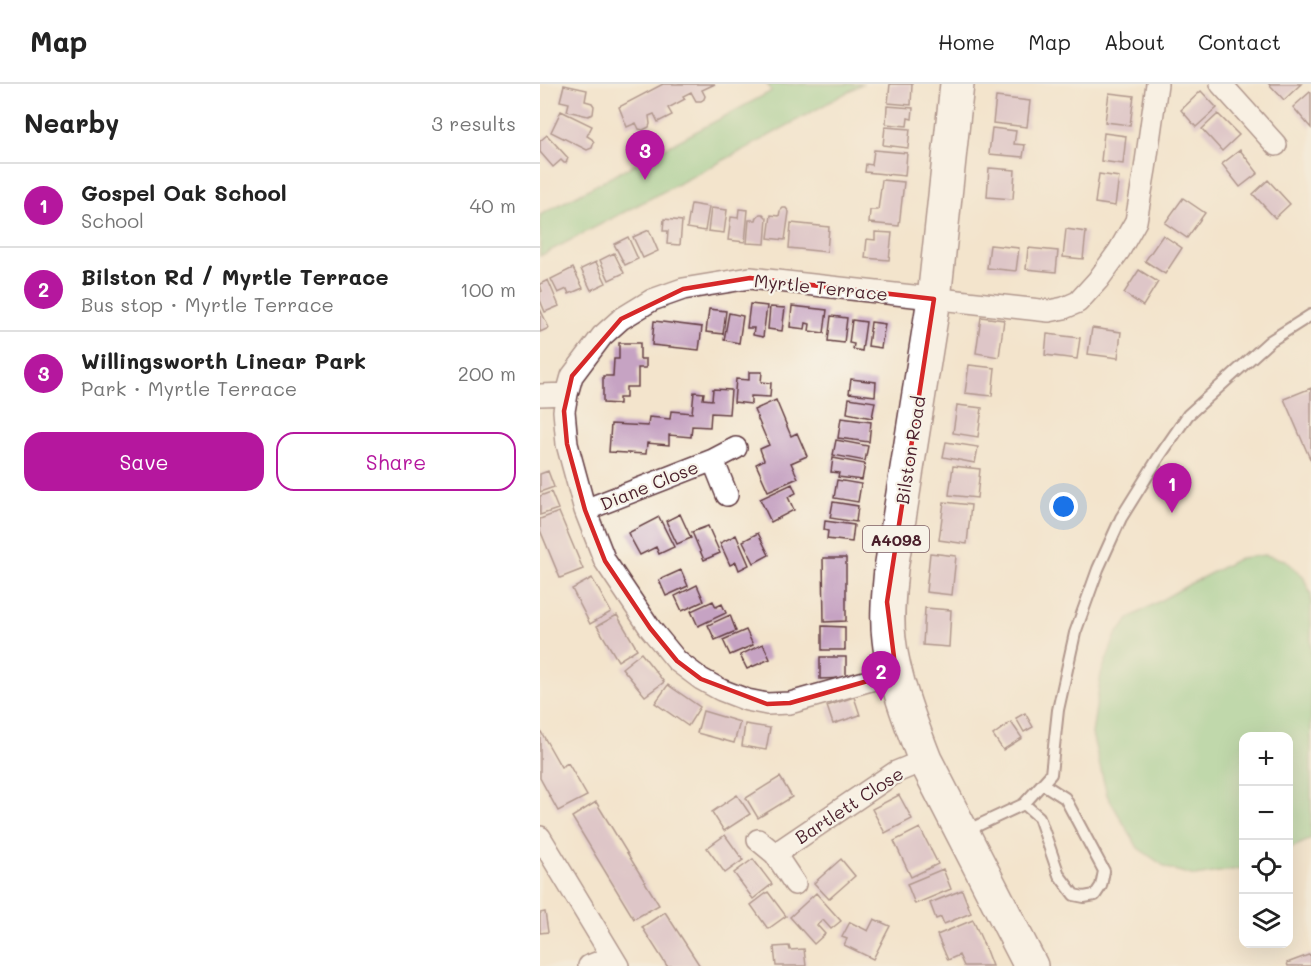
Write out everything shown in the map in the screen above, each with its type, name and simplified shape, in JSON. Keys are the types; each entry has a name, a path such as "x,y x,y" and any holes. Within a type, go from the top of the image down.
{"main road":[{"name":"Bilston Road","path":"957,84 934,299 891,568 887,602 889,640 911,724 925,760 1031,966"}],"street":[{"name":"Myrtle Terrace","path":"896,673 790,704 767,704 747,700 721,690 701,680 677,661 650,628 606,561 585,510 567,444 564,411 572,376 602,336 621,319 652,300 683,289 750,278 1049,311 1078,302 1098,280 1119,251 1136,221 1157,84"},
{"path":"1221,84 1276,145"},
{"path":"540,395 567,393"},
{"name":"Diane Close","path":"585,510 712,460 735,448"},
{"name":"Diane Close","path":"712,460 727,495"},
{"name":"Bartlett Close","path":"775,854 896,772 925,760"},
{"path":"540,837 615,961 589,966"},
{"name":"Bartlett Close","path":"758,840 775,854 795,884"}],"lane":[{"path":"963,832 1024,804 1051,774 1058,710 1075,633 1098,569 1121,518 1159,457 1188,416 1270,341 1311,315"},
{"path":"1024,804 1039,817 1059,875 1074,895 1084,897 1095,894 1101,886 1104,871 1065,798 1042,784"}],"highlighted area":[{"path":"750,278 934,299 887,602 896,673 790,703 767,704 701,679 677,661 650,628 605,561 585,510 567,444 564,411 572,376 621,319 683,289"}],"green space":[{"path":"767,84 862,84 745,149 540,256 540,215 772,91"},
{"path":"1265,555 1285,560 1303,576 1311,595 1311,839 1293,847 1293,732 1239,732 1239,869 1195,876 1167,868 1138,848 1107,795 1092,734 1101,674 1116,635 1131,617 1240,558"}],"building":[{"path":"663,84 715,84 702,90 705,96 701,101 696,101 691,92 683,96 685,99 668,108 672,115 658,122 654,114 649,116 649,127 643,130 639,129 636,123 627,127 619,107"},
{"path":"890,84 912,84 911,105 888,103"},
{"path":"1269,84 1301,84 1284,100"},
{"path":"564,85 587,90 585,101 594,106 593,114 588,116 567,111 569,103 560,101"},
{"path":"1201,91 1217,108 1196,127 1181,110"},
{"path":"1109,93 1134,96 1130,125 1105,122"},
{"path":"1311,93 1311,128 1293,107"},
{"path":"996,97 1030,101 1027,127 993,123"},
{"path":"887,106 913,108 912,119 908,118 907,126 886,124"},
{"path":"561,111 592,126 587,136 594,142 592,148 587,150 551,132"},
{"path":"1218,114 1239,135 1222,151 1202,129"},
{"path":"885,127 910,129 908,148 883,145"},
{"path":"992,128 1016,131 1014,144 1025,145 1023,157 989,154"},
{"path":"1104,133 1126,136 1123,164 1101,161"},
{"path":"547,135 568,158 566,163 561,160 553,167 540,152 540,141"},
{"path":"874,150 907,153 905,176 865,172 866,164 872,165"},
{"path":"1240,150 1258,173 1240,187 1222,164"},
{"path":"989,168 1015,170 1013,199 987,197"},
{"path":"1099,174 1119,177 1115,206 1095,203"},
{"path":"882,180 904,182 899,226 869,223 870,210 878,210"},
{"path":"1268,180 1290,204 1275,218 1253,194"},
{"path":"1183,198 1205,213 1187,238 1165,223"},
{"path":"691,204 709,207 705,231 687,228"},
{"path":"711,208 727,210 724,233 708,231"},
{"path":"783,208 789,212 785,240 768,238 771,215 779,216"},
{"path":"739,209 748,210 745,242 728,240 731,217 738,218"},
{"path":"760,214 767,218 765,244 747,243 749,220 756,220"},
{"path":"664,219 682,221 680,245 667,244 668,231 663,231"},
{"path":"791,223 829,227 827,252 789,248"},
{"path":"1066,229 1086,232 1083,259 1063,257"},
{"path":"649,230 658,251 643,258 633,237"},
{"path":"875,232 892,233 889,260 865,258 867,239 875,240"},
{"path":"1163,235 1182,248 1165,274 1145,261"},
{"path":"628,237 638,259 625,265 614,244"},
{"path":"990,245 1019,248 1016,271 987,268"},
{"path":"1028,248 1058,251 1056,272 1026,269"},
{"path":"614,253 624,273 609,280 600,260"},
{"path":"596,262 606,283 591,290 581,269"},
{"path":"573,268 583,288 569,294 567,289 558,293 551,279"},
{"path":"1139,270 1158,282 1143,306 1124,293"},
{"path":"548,280 559,306 545,312 540,300 542,291 540,284"},
{"path":"750,304 767,306 763,337 753,335 754,328 747,328"},
{"path":"792,306 827,310 824,333 809,331 810,324 806,323 805,329 790,327"},
{"path":"770,307 785,308 782,331 768,329"},
{"path":"540,309 549,328 540,332"},
{"path":"709,309 726,311 723,334 706,332"},
{"path":"729,313 743,316 739,343 724,340"},
{"path":"831,316 847,318 844,343 828,341"},
{"path":"981,317 1004,320 999,357 976,353"},
{"path":"852,320 866,322 862,351 853,349 854,344 849,343"},
{"path":"654,321 702,327 699,350 652,345"},
{"path":"871,322 885,324 881,348 868,346"},
{"path":"1092,328 1121,332 1118,358 1088,354"},
{"path":"1047,334 1080,338 1077,359 1045,355"},
{"path":"619,343 640,343 640,359 646,359 646,368 638,368 638,387 626,387 626,398 619,398 619,404 603,403 603,376 613,376 614,359 619,359"},
{"path":"969,365 995,368 992,396 965,393"},
{"path":"749,372 762,372 761,382 771,383 770,397 751,396 751,404 734,402 736,379 749,380"},
{"path":"851,379 876,382 875,396 849,393"},
{"path":"1311,388 1311,461 1284,399"},
{"path":"713,389 731,390 729,414 711,413 710,427 692,426 691,437 669,435 669,445 647,443 646,454 609,452 611,424 648,426 649,417 670,419 671,411 692,413 694,392 704,393 703,399 712,400"},
{"path":"849,398 875,402 872,418 847,413"},
{"path":"776,400 791,436 797,433 807,456 791,463 798,478 768,491 756,464 764,460 760,449 769,445 754,410"},
{"path":"957,405 982,408 978,437 953,433"},
{"path":"841,418 871,422 869,442 838,438"},
{"path":"836,440 868,446 865,461 833,455"},
{"path":"946,442 978,447 975,463 943,457"},
{"path":"833,458 865,464 862,480 838,477 839,473 831,472"},
{"path":"953,466 980,469 977,498 949,495"},
{"path":"548,471 554,487 540,492 540,474"},
{"path":"837,480 861,484 858,502 834,498"},
{"path":"792,484 796,493 788,497 794,510 771,522 760,499"},
{"path":"551,492 558,509 540,515 540,496"},
{"path":"833,502 858,506 856,522 830,518"},
{"path":"944,502 971,505 967,544 939,540"},
{"path":"559,512 583,569 560,578 540,530 540,519"},
{"path":"680,514 691,538 677,544 666,521"},
{"path":"659,517 674,547 659,554 656,547 640,555 628,533"},
{"path":"825,521 854,525 852,542 827,539 828,531 824,530"},
{"path":"708,526 720,553 704,560 692,532"},
{"path":"758,533 769,555 754,563 743,541"},
{"path":"736,535 749,565 739,570 736,562 730,565 720,543"},
{"path":"930,553 956,556 952,595 926,592"},
{"path":"823,558 846,558 846,621 824,622"},
{"path":"681,570 688,586 666,596 659,580"},
{"path":"592,578 611,612 590,624 572,589"},
{"path":"697,585 704,601 682,611 675,596"},
{"path":"713,601 716,607 722,604 726,613 698,626 691,611"},
{"path":"925,608 951,610 949,647 923,645"},
{"path":"617,615 637,649 618,661 597,626"},
{"path":"730,615 736,631 715,640 708,625"},
{"path":"822,626 845,627 845,650 822,650"},
{"path":"746,630 753,645 730,655 723,640"},
{"path":"763,644 770,659 747,669 740,655"},
{"path":"641,653 664,682 645,696 622,668"},
{"path":"820,657 846,657 846,678 820,679"},
{"path":"668,685 700,707 688,726 655,703"},
{"path":"854,697 860,715 833,724 827,706"},
{"path":"703,711 740,722 734,743 697,733"},
{"path":"1025,713 1033,727 1024,732 1016,718"},
{"path":"1011,722 1022,738 1003,750 993,735"},
{"path":"745,724 770,728 766,750 742,746"},
{"path":"540,730 561,767 568,763 587,796 558,811 540,778"},
{"path":"780,777 792,797 758,818 746,798"},
{"path":"737,795 750,814 724,831 712,812"},
{"path":"899,795 912,819 885,833 872,809"},
{"path":"596,802 659,905 634,919 572,817"},
{"path":"920,828 938,864 911,877 894,841"},
{"path":"725,835 743,860 725,873 707,848"},
{"path":"753,859 772,884 753,899 734,873"},
{"path":"841,859 855,876 829,899 814,883"},
{"path":"943,869 951,889 915,904 907,884"},
{"path":"962,890 971,913 944,924 941,917 936,919 930,903"},
{"path":"768,892 786,916 768,929 751,905"},
{"path":"816,893 841,921 831,929 823,920 817,925 825,934 814,944 790,917"},
{"path":"545,912 548,932 540,933 540,913"},
{"path":"665,912 700,966 667,966 642,927"},
{"path":"874,919 890,926 873,959 844,945 847,939 842,937 850,922 868,931"},
{"path":"973,920 992,966 964,966 959,955 948,960 937,935"},
{"path":"789,946 790,950 804,949 806,966 776,966 774,947"},
{"path":"1311,954 1311,966 1288,966 1287,963"}],"place":[{"name":"Willingsworth Linear Park","path":"645,180"},
{"name":"Gospel Oak School","path":"1172,513"},
{"name":"Bilston Rd / Myrtle Terrace","path":"881,701"}]}
